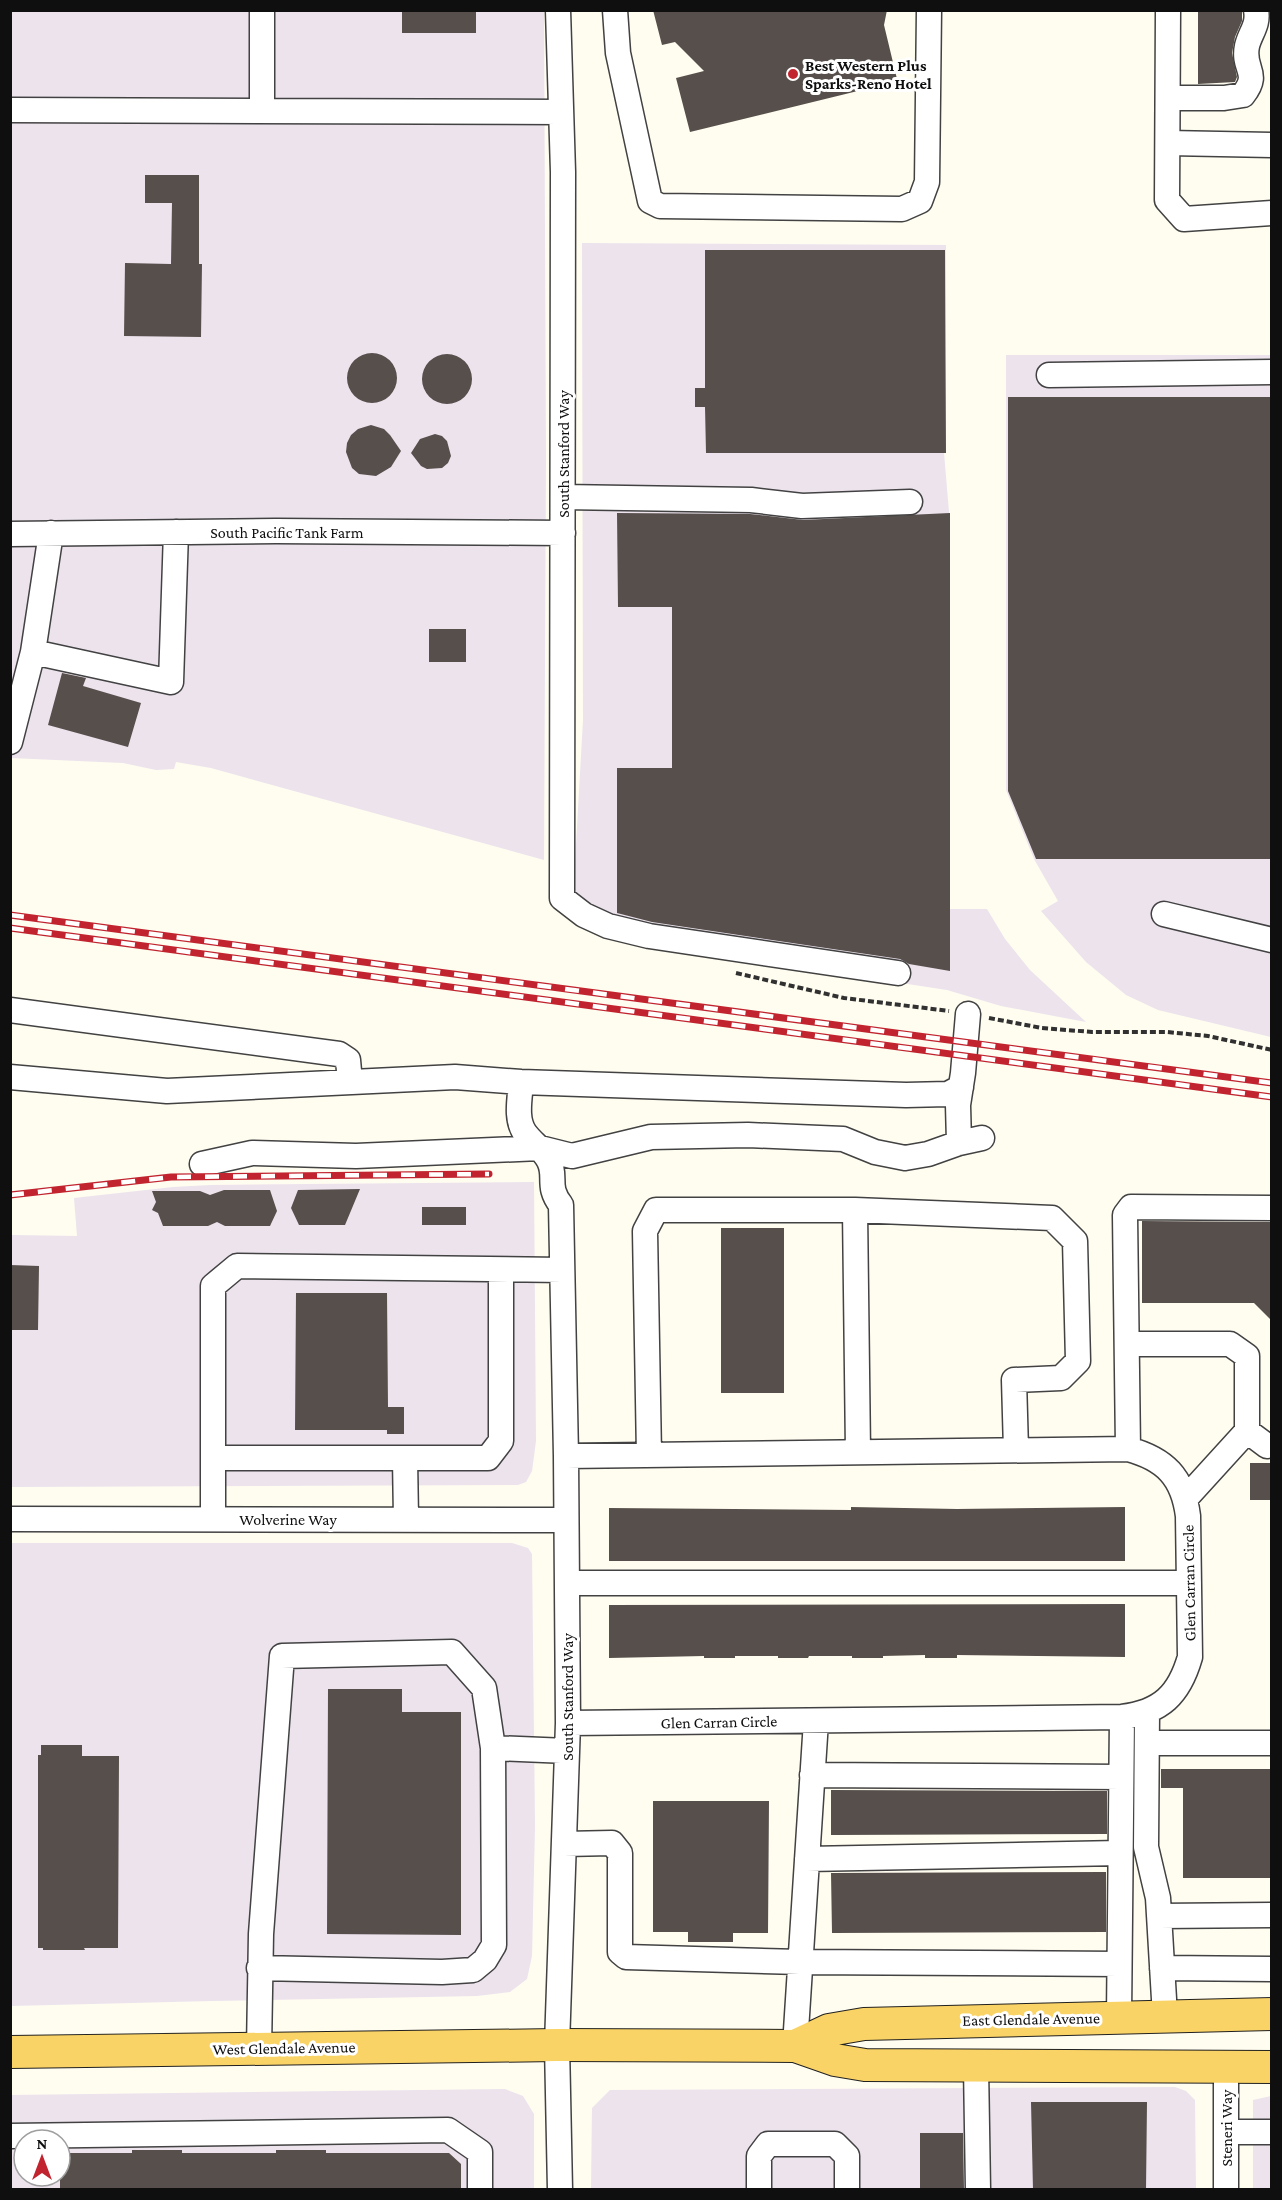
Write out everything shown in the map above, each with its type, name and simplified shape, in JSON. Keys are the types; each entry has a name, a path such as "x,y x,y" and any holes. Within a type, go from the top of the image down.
{"main road":[{"name":"East Glendale Avenue","path":"795,2046 829,2030 864,2024 1272,2014"},
{"name":"East Glendale Avenue","path":"557,2045 795,2046 835,2060 865,2065 1272,2067"},
{"name":"West Glendale Avenue","path":"10,2052 557,2045"}],"street":[{"path":"262,10 262,111"},
{"name":"South Stanford Way","path":"558,10 563,172 562,898 584,915 608,927 649,936 898,973"},
{"path":"615,10 618,53 650,201 660,206 902,209 920,201 927,182 929,10"},
{"path":"1168,10 1167,200 1184,219 1272,213"},
{"path":"1168,98 1224,98 1243,95 1251,85 1251,72 1246,60 1247,46 1257,23 1256,10"},
{"path":"10,110 561,112"},
{"path":"1168,143 1272,145"},
{"path":"1049,375 1272,372"},
{"path":"563,497 751,500 802,506 910,502"},
{"path":"33,652 171,682 176,532"},
{"path":"10,742 33,652 51,533"},
{"name":"South Pacific Tank Farm","path":"10,534 563,533"},
{"path":"1164,914 1272,940"},
{"path":"10,1010 339,1054 348,1060 350,1082"},
{"path":"202,1164 252,1153 356,1156 540,1148 572,1156 651,1137 748,1135 843,1139 875,1152 905,1158 928,1154 971,1140 958,1105 969,1014"},
{"path":"10,1077 167,1091 454,1077 521,1082 906,1095 948,1094 961,1087"},
{"name":"South Stanford Way","path":"521,1082 519,1118 524,1132 540,1148 550,1163 553,1195 561,1205 568,1723 557,2045 560,2190"},
{"path":"1128,1449 1125,1215 1131,1207 1272,1208"},
{"path":"649,1455 645,1231 656,1210 855,1210 1052,1218 1075,1241 1078,1361 1061,1378 1014,1380 1016,1450"},
{"path":"855,1210 858,1452"},
{"path":"213,1519 213,1286 237,1266 562,1270"},
{"path":"213,1458 488,1458 501,1441 501,1270"},
{"path":"1127,1344 1230,1344 1247,1356 1247,1431 1186,1498"},
{"path":"1247,1431 1267,1446 1272,1445"},
{"name":"Glen Carran Circle","path":"566,1456 1128,1449 1148,1454 1166,1466 1177,1480 1186,1498 1190,1657 1185,1676 1173,1694 1147,1712 1122,1717 568,1723"},
{"path":"405,1458 406,1519"},
{"name":"Wolverine Way","path":"10,1519 566,1520"},
{"path":"567,1583 1189,1583"},
{"path":"259,2049 260,1968 282,1656 452,1652 484,1688 493,1748 494,1945 485,1960 473,1970 442,1972 260,1968"},
{"path":"1147,1712 1146,1847 1158,1898 1165,2016"},
{"path":"1119,2017 1122,1717"},
{"path":"795,2046 816,1721"},
{"path":"1148,1743 1272,1743"},
{"path":"493,1748 567,1751"},
{"path":"812,1775 1121,1777"},
{"path":"564,1844 612,1844 620,1852 621,1952 626,1958 801,1962 1119,1964"},
{"path":"807,1858 1120,1853"},
{"path":"1159,1916 1272,1915"},
{"path":"1162,1968 1272,1969"},
{"path":"976,2066 978,2190"},
{"name":"Steneri Way","path":"1226,2067 1226,2190"},
{"path":"10,2136 448,2130 480,2152 480,2190"},
{"path":"1226,2132 1272,2132"},
{"path":"759,2190 759,2156 768,2144 835,2144 847,2156 847,2190"}],"path":[{"path":"728,971 844,999 969,1014 1042,1028 1092,1032 1167,1032 1208,1036 1272,1050"}],"shaded area":[{"path":"10,11 544,11 546,458 544,860 211,768 176,762 174,769 156,770 123,763 11,758"},
{"path":"582,243 946,245 944,453 949,512 949,909 987,909 1005,939 1030,970 1086,1022 1001,1006 947,990 621,940 573,898 583,720"},
{"path":"1006,355 1271,355 1271,1037 1158,1010 1126,995 1086,962 1041,911 1058,901 1034,859 1006,790"},
{"path":"534,1182 536,1441 532,1471 526,1482 518,1485 11,1487 11,1235 77,1236 74,1198 211,1185"},
{"path":"10,1543 512,1543 528,1548 532,1554 535,1826 532,1956 527,1979 510,1992 477,1996 11,2006"},
{"path":"1175,2087 1186,2091 1195,2100 1196,2189 591,2190 592,2108 610,2090"},
{"path":"505,2089 523,2096 534,2114 534,2189 11,2189 10,2095"},
{"path":"1271,2096 1271,2189 1253,2190 1253,2100"}],"building":[{"path":"402,10 476,10 476,33 402,33"},
{"name":"Best Western Plus Sparks-Reno Hotel","path":"653,10 887,10 884,25 897,79 870,86 870,88 690,132 676,78 704,71 675,42 662,45"},
{"path":"1198,10 1242,10 1242,21 1235,37 1232,53 1237,77 1235,82 1198,84"},
{"path":"145,175 199,175 199,264 202,264 201,337 124,336 125,263 171,264 172,203 145,203"},
{"path":"705,250 945,250 946,453 706,453 705,407 695,407 695,388 705,388"},
{"path":"367,353 377,353 390,360 397,373 397,383 390,396 377,403 367,403 358,399 351,392 347,383 347,373 351,364 358,357"},
{"path":"442,354 452,354 465,361 472,374 472,384 465,397 452,404 442,404 433,400 426,393 422,384 422,374 426,365 433,358"},
{"path":"1008,397 1272,397 1272,859 1036,859 1008,791"},
{"path":"371,425 384,429 401,451 391,467 376,476 359,474 352,468 346,452 351,435 358,429"},
{"path":"435,434 447,441 451,456 442,468 427,469 421,466 411,453 420,439"},
{"path":"617,513 750,514 803,520 950,513 950,971 909,964 900,959 652,922 617,913 617,768 672,768 672,607 618,607"},
{"path":"429,629 466,629 466,662 429,662"},
{"path":"62,673 86,678 83,686 141,703 128,747 48,725"},
{"path":"360,1189 345,1225 299,1225 291,1208 298,1190"},
{"path":"224,1190 270,1190 277,1211 270,1226 225,1226 217,1222 208,1226 163,1226 158,1213 152,1210 156,1202 152,1191 200,1191 210,1195"},
{"path":"422,1207 466,1207 466,1225 422,1225"},
{"path":"1142,1221 1272,1222 1272,1321 1254,1303 1142,1303"},
{"path":"721,1228 784,1228 784,1393 721,1393"},
{"path":"10,1265 39,1266 38,1330 10,1330"},
{"path":"296,1293 387,1293 388,1407 404,1407 404,1434 387,1434 387,1430 295,1430"},
{"path":"1250,1463 1272,1463 1272,1500 1250,1500"},
{"path":"851,1507 957,1509 1125,1507 1125,1561 609,1561 609,1508 851,1510"},
{"path":"1125,1604 1125,1657 957,1655 957,1658 925,1658 925,1655 883,1656 883,1658 735,1656 735,1658 704,1658 704,1656 609,1658 609,1605"},
{"path":"328,1689 402,1689 402,1712 461,1712 461,1935 327,1934"},
{"path":"41,1745 82,1745 82,1756 119,1756 118,1948 43,1950 43,1948 38,1948 38,1755 41,1755"},
{"path":"1161,1769 1272,1769 1272,1878 1183,1878 1183,1788 1161,1788"},
{"path":"831,1790 1107,1791 1107,1834 831,1835"},
{"path":"653,1801 769,1801 768,1933 733,1933 733,1942 688,1942 688,1932 653,1932"},
{"path":"1106,1872 1106,1932 832,1933 831,1873"},
{"path":"1031,2102 1147,2102 1146,2190 1033,2190"},
{"path":"920,2133 963,2133 964,2190 920,2190"},
{"path":"132,2150 182,2150 182,2153 276,2153 276,2150 326,2150 326,2153 449,2153 461,2164 461,2190 60,2190 60,2188 72,2188 72,2153 132,2153"}],"railway":[{"path":"10,915 1272,1083"},
{"path":"10,928 1272,1097"},
{"path":"10,1195 171,1177 489,1174"}],"place":[{"name":"Best Western Plus Sparks-Reno Hotel","path":"793,74"}]}
